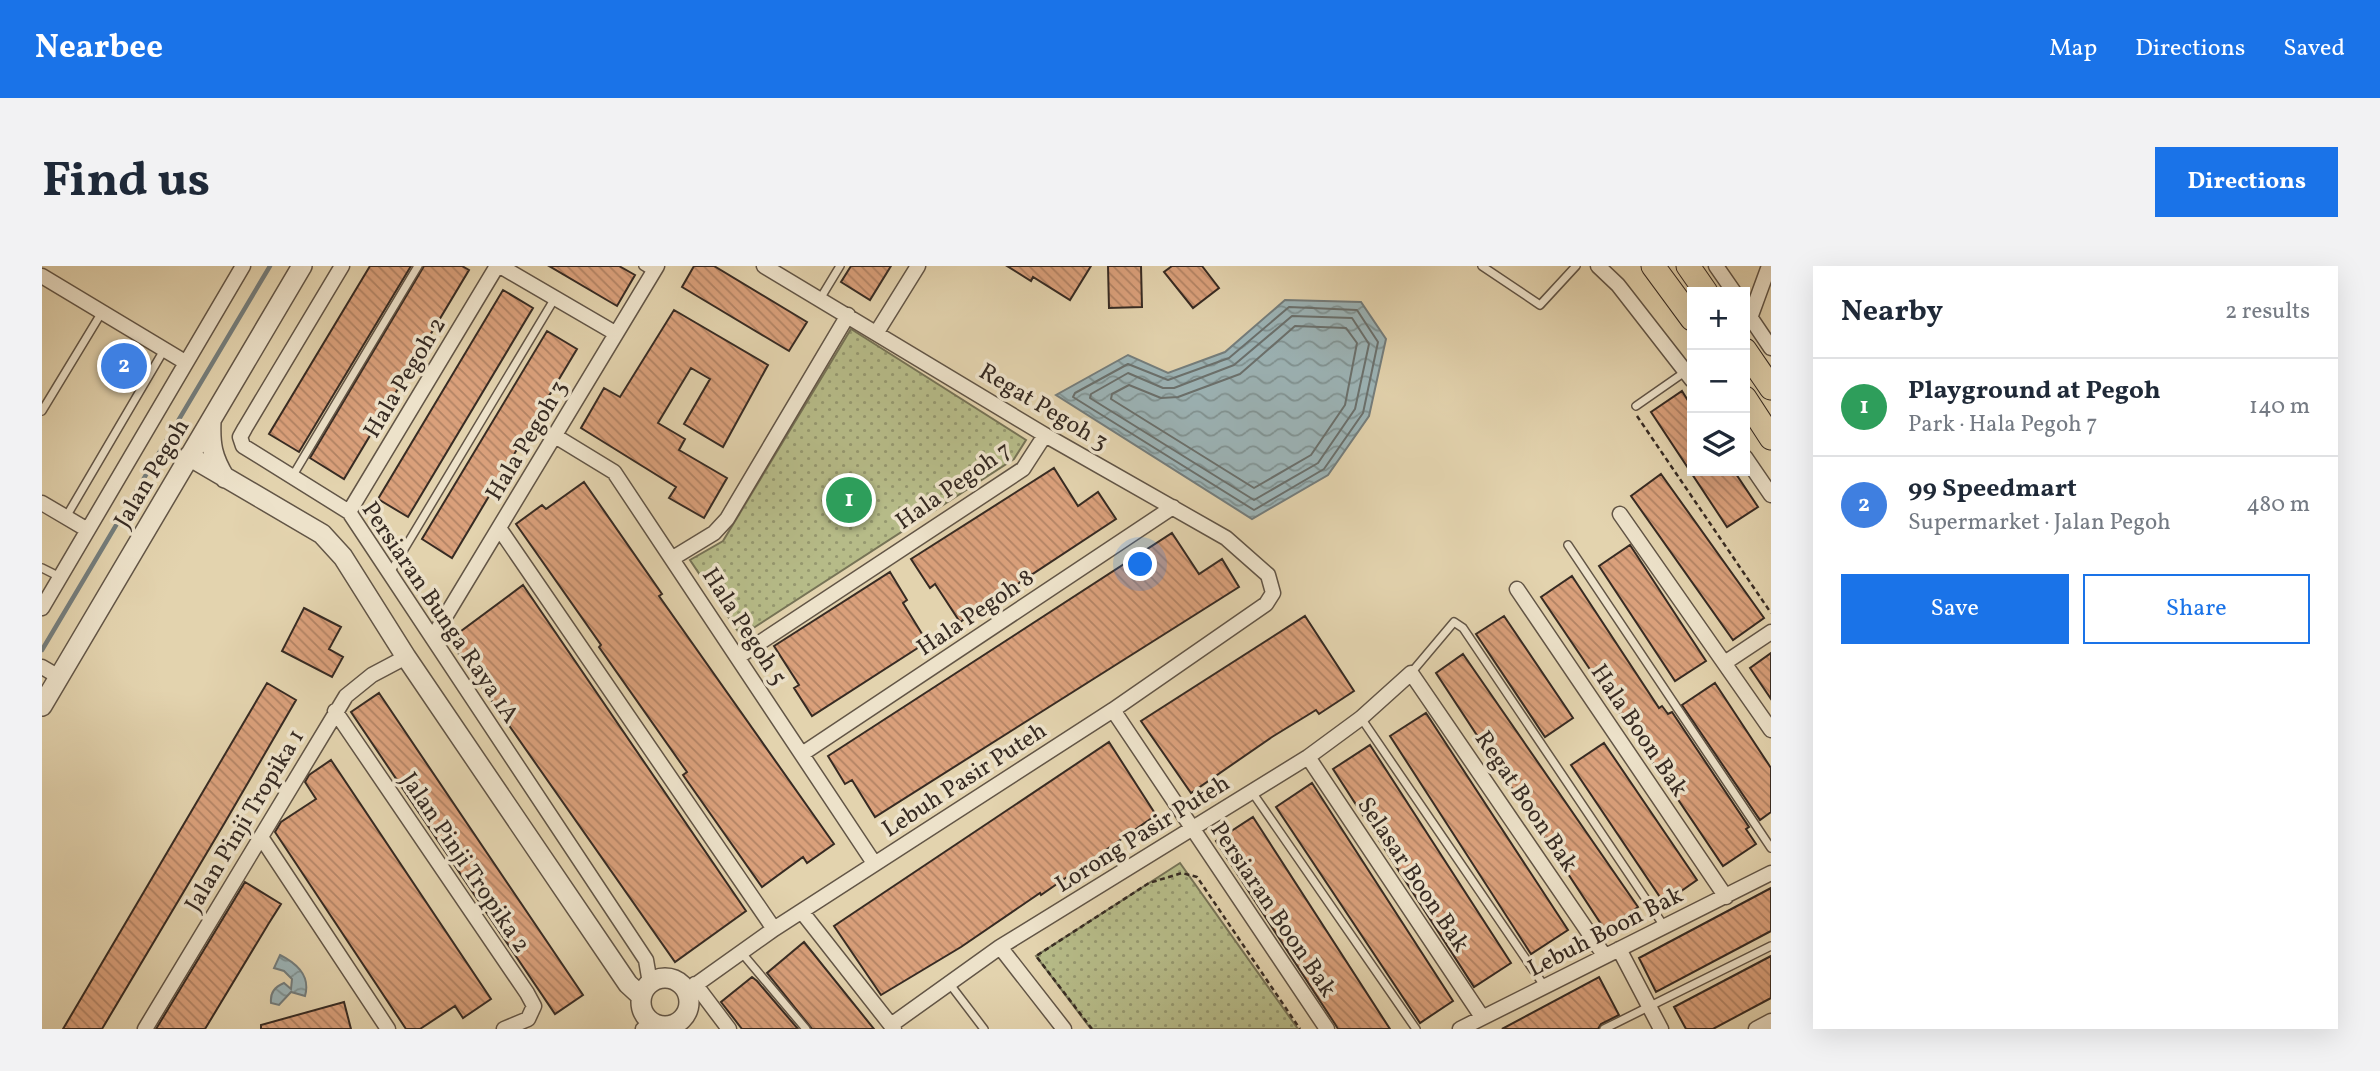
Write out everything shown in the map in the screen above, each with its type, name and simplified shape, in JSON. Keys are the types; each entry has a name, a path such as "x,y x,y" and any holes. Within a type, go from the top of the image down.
{"main road":[{"path":"1653,266 1687,312"},
{"path":"1674,266 1678,281 1687,296"},
{"path":"1688,266 1703,287"},
{"path":"1750,357 1771,388"},
{"path":"1750,406 1771,438"}],"street":[{"name":"Jalan Pegoh","path":"42,608 243,266"},
{"name":"Jalan Pegoh","path":"42,706 302,266"},
{"name":"Persiaran Bunga Raya 1A","path":"342,266 240,437 243,446 349,512 391,571 646,960 645,990"},
{"path":"499,266 615,333"},
{"name":"Hala Pegoh 2","path":"349,512 499,266"},
{"name":"Regat Pegoh 3","path":"764,266 1045,435 1226,538 1263,568 1273,587 1271,598 1266,604"},
{"path":"877,332 918,266"},
{"path":"1598,266 1618,285 1687,369"},
{"path":"1716,266 1731,287"},
{"path":"1750,309 1769,266"},
{"name":"Hala Pegoh 3","path":"433,637 555,436 651,268"},
{"path":"42,276 185,362"},
{"path":"673,558 714,533 727,519 848,315"},
{"path":"1750,317 1771,348"},
{"path":"211,419 210,446 222,476"},
{"name":"Hala Pegoh 7","path":"738,657 1023,469 1045,435"},
{"name":"Hala Pegoh 5","path":"555,436 614,472 874,863"},
{"path":"189,456 322,534 342,557 406,657 628,984 645,990 670,978 691,988 729,1029"},
{"path":"1750,464 1771,495"},
{"path":"173,484 205,475 222,476"},
{"path":"42,503 86,529"},
{"name":"Hala Pegoh 8","path":"802,754 1173,507"},
{"path":"1620,514 1771,730"},
{"path":"499,528 774,929"},
{"name":"Hala Boon Bak","path":"1517,589 1726,897"},
{"name":"Lebuh Pasir Puteh","path":"691,988 874,863 1113,710 1266,604"},
{"path":"1726,662 1771,632"},
{"name":"Jalan Pinji Tropika 1","path":"145,1029 335,711 346,696 372,675 406,657"},
{"path":"42,667 59,677"},
{"name":"Lorong Pasir Puteh","path":"892,1027 1000,947 1308,757 1361,718 1411,673"},
{"name":"Regat Boon Bak","path":"1411,673 1604,955"},
{"name":"Persiaran Boon Bak","path":"1113,710 1327,1029"},
{"name":"Jalan Pinji Tropika 2","path":"335,711 534,1006 528,1019 504,1029"},
{"name":"Selasar Boon Bak","path":"1308,757 1482,1017"},
{"path":"261,836 388,1029"},
{"name":"Lebuh Boon Bak","path":"1460,1029 1771,873"},
{"path":"802,912 892,1027"},
{"path":"1000,947 1063,1029"},
{"path":"1619,949 1661,1029"},
{"path":"645,990 644,1015 647,1026 666,1027 685,1025 691,988"},
{"path":"1756,1029 1771,1021"}],"lane":[{"path":"292,478 418,266"},
{"path":"820,299 841,266"},
{"path":"1482,266 1540,305 1576,266"},
{"path":"391,571 556,297"},
{"path":"42,411 102,312"},
{"path":"66,517 164,349"},
{"path":"1636,406 1687,375"},
{"path":"1568,545 1771,848"},
{"path":"42,568 60,577"},
{"path":"1411,673 1454,622 1463,628 1664,926"},
{"path":"1361,718 1545,987"},
{"path":"1252,791 1416,1029"},
{"path":"1604,1029 1771,946"},
{"path":"741,952 806,1029"},
{"path":"949,983 984,1029"}],"path":[{"path":"1636,406 1637,416 1771,613"},
{"path":"1092,1029 1036,956 1149,883 1182,873 1196,877 1300,1029"}],"green space":[{"path":"851,329 1026,440 1014,459 741,636 690,560 723,541"},
{"path":"1180,863 1298,1029 1091,1029 1036,956"}],"water":[{"path":"1285,300 1361,302 1386,339 1369,416 1328,475 1252,519 1056,395 1128,355 1168,373 1225,352"},
{"path":"280,955 301,971 306,989 305,996 291,992 279,1005 271,1003 272,993 284,983 291,989 292,979 284,971 274,968"}],"building":[{"path":"370,266 411,266 299,452 269,434"},
{"path":"424,266 462,266 469,270 344,479 310,458"},
{"path":"549,266 619,266 635,275 617,306"},
{"path":"694,266 714,266 807,322 789,351 682,287"},
{"path":"851,266 891,266 870,300 841,282"},
{"path":"1007,266 1091,266 1070,300 1033,277 1031,281"},
{"path":"1108,266 1141,266 1142,307 1109,308"},
{"path":"1172,266 1202,266 1219,288 1193,308 1164,272"},
{"path":"503,290 533,308 408,517 378,499"},
{"path":"674,310 768,365 723,447 684,424 710,379 691,368 658,423 685,439 679,450 727,478 704,518 669,498 676,487 581,428 604,388 620,397"},
{"path":"547,331 577,349 452,558 422,539"},
{"path":"1682,391 1687,399 1687,466 1651,412"},
{"path":"1054,468 1078,506 1098,492 1116,519 960,622 935,584 930,588 911,559"},
{"path":"1661,474 1764,618 1733,640 1631,496"},
{"path":"1693,476 1737,476 1758,507 1727,527"},
{"path":"584,482 662,594 659,596 834,844 807,863 803,857 762,887 683,775 687,772 516,524 542,505 546,509"},
{"path":"1172,533 1199,574 1222,559 1239,587 875,817 852,780 845,784 828,756"},
{"path":"1630,545 1706,661 1675,681 1599,566"},
{"path":"890,572 907,600 903,603 927,642 812,716 794,688 799,685 774,646"},
{"path":"1572,576 1659,708 1662,706 1668,714 1672,712 1749,827 1746,829 1756,844 1723,866 1541,597"},
{"path":"523,585 746,911 675,962 449,640"},
{"path":"304,608 341,627 329,649 343,657 332,677 282,651"},
{"path":"1305,616 1354,691 1319,714 1316,710 1272,737 1191,793 1141,721"},
{"path":"1504,616 1573,718 1545,737 1476,634"},
{"path":"1771,653 1771,699 1750,668"},
{"path":"1463,654 1638,907 1605,930 1436,673"},
{"path":"267,683 296,700 224,824 102,1029 63,1029"},
{"path":"1715,683 1771,768 1771,812 1760,820 1682,705"},
{"path":"379,693 583,995 555,1014 351,712"},
{"path":"1426,713 1568,930 1531,954 1390,736"},
{"path":"1109,742 1156,815 1041,895 1040,893 961,947 881,995 834,926"},
{"path":"1604,743 1697,880 1664,903 1571,765"},
{"path":"1370,745 1511,963 1474,987 1333,769"},
{"path":"331,760 491,999 463,1018 455,1006 420,1029 406,1029 275,832 281,822 316,799 305,782 309,775"},
{"path":"1312,783 1453,1001 1420,1023 1276,807"},
{"path":"1253,817 1390,1029 1338,1029 1216,841"},
{"path":"245,882 281,904 205,1029 156,1029"},
{"path":"1771,888 1771,931 1656,992 1639,958"},
{"path":"804,942 874,1029 812,1029 767,973"},
{"path":"1771,956 1771,998 1713,1029 1686,1029 1674,1007"},
{"path":"752,977 798,1029 742,1029 721,1002"},
{"path":"1599,977 1619,1015 1601,1024 1598,1029 1502,1029"},
{"path":"344,1002 351,1029 261,1029 261,1025"}],"waterway":[{"path":"42,650 270,266"}],"place":[{"name":"99 Speedmart","path":"124,366"},
{"name":"Playground at Pegoh","path":"849,500"}]}
